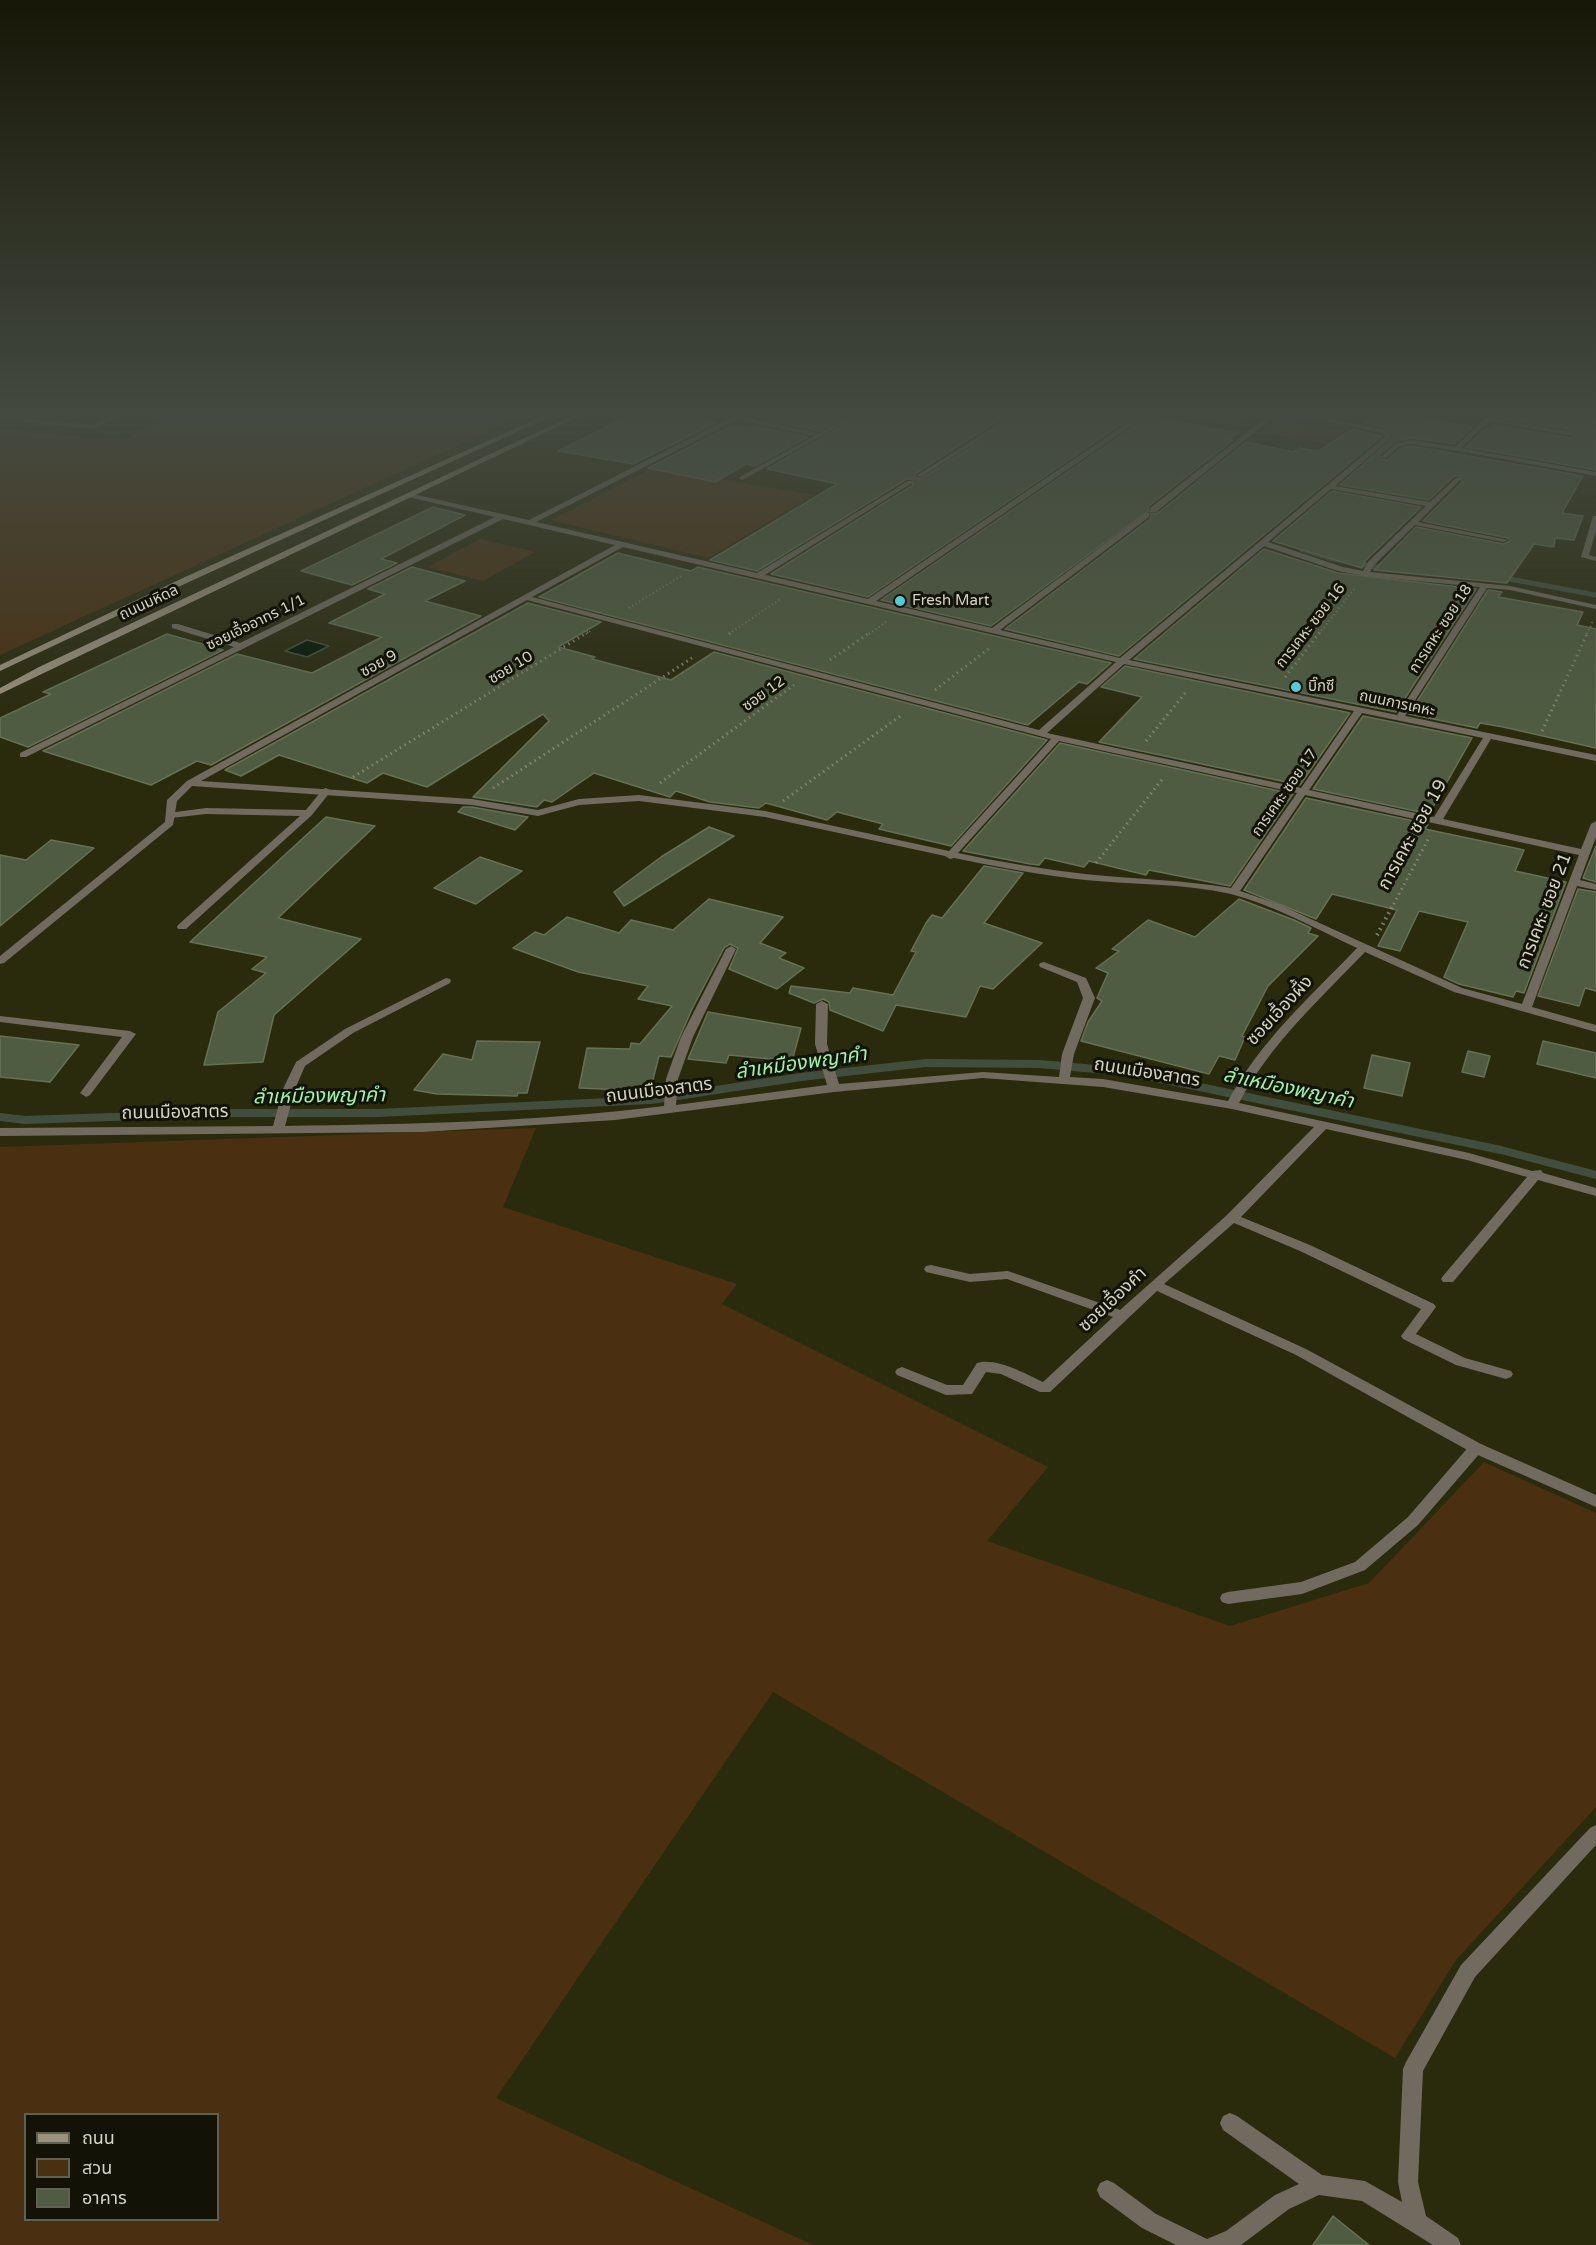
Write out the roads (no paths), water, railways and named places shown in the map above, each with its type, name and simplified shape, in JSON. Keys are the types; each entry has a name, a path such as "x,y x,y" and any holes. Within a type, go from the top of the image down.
{"main road":[{"name":"ถนนมหิดล","path":"0,668 320,520"},
{"name":"ถนนมหิดล","path":"0,691 52,664 358,520"}],"street":[{"name":"ซอยเอื้ออาทร 1/1","path":"23,755 494,520"},
{"name":"ถนนการเคหะ","path":"517,520 1122,661 1596,758"},
{"path":"529,523 535,520"},
{"path":"758,576 849,520"},
{"path":"870,602 990,520"},
{"path":"993,631 1140,520"},
{"path":"1041,733 1122,661 1291,520"},
{"path":"1365,574 1371,564 1416,520"},
{"path":"1596,520 1585,557 1596,560"},
{"path":"1413,523 1504,540"},
{"path":"1267,540 1365,574 1485,585 1596,608"},
{"name":"ซอย 9","path":"170,819 172,800 190,783 622,544"},
{"name":"การเคหะ ซอย 18","path":"1400,718 1485,585"},
{"path":"528,598 1057,738 1585,853"},
{"path":"175,626 240,646"},
{"name":"การเคหะ ซอย 17","path":"1234,892 1359,710"},
{"name":"การเคหะ ซอย 19","path":"1437,821 1488,736"},
{"path":"950,855 1057,738"},
{"path":"190,783 472,802 538,813 579,802 639,798 765,814 950,855 1085,877 1196,885 1234,892 1310,921 1458,990 1596,1029"},
{"path":"182,927 309,813 328,791"},
{"path":"0,961 170,819 206,811 309,813"},
{"name":"การเคหะ ซอย 21","path":"1525,1010 1596,824"},
{"path":"1573,882 1596,887"},
{"name":"ซอยเอื้องผื้ง","path":"1234,1101 1241,1084 1265,1053 1364,948"},
{"path":"670,1105 672,1085 687,1037 731,949"},
{"path":"1044,965 1082,980 1089,998 1068,1054 1064,1075"},
{"path":"278,1129 289,1089 300,1064 349,1031 446,981"},
{"path":"822,1004 821,1044 832,1085"},
{"path":"0,1020 130,1034 86,1093"},
{"name":"ถนนเมืองสาตร","path":"0,1132 434,1127 615,1116 670,1105 832,1085 983,1076 1064,1075 1103,1083 1234,1101 1322,1126 1536,1173 1596,1192"},
{"name":"ซอยเอื้องคำ","path":"902,1372 946,1389 967,1390 982,1366 1004,1370 1045,1388 1155,1285 1232,1218 1322,1126"},
{"path":"1448,1279 1536,1173"},
{"path":"1232,1218 1305,1248 1429,1307 1408,1336 1461,1362 1506,1374"},
{"path":"931,1269 970,1278 1008,1275 1124,1316"},
{"path":"1155,1285 1301,1352 1476,1448 1596,1502"},
{"path":"1228,1599 1302,1588 1360,1566 1413,1521 1476,1448"},
{"path":"1417,2222 1408,2182 1413,2070 1468,1971 1596,1833"},
{"path":"1230,2122 1318,2185 1365,2191 1451,2245"},
{"path":"1215,2245 1232,2239 1282,2202 1318,2185"},
{"path":"1107,2190 1149,2221 1199,2245"}],"waterway":[{"path":"1301,549 1332,559 1388,569"},
{"path":"1499,577 1596,595"},
{"name":"ลำเหมืองพญาคำ","path":"0,1117 25,1120 228,1113 378,1113 651,1100 801,1077 926,1063 1040,1064 1128,1072 1501,1150 1596,1175"}],"place":[{"name":"Fresh Mart","path":"900,601"},
{"name":"บิ๊กซี","path":"1296,687"}]}
